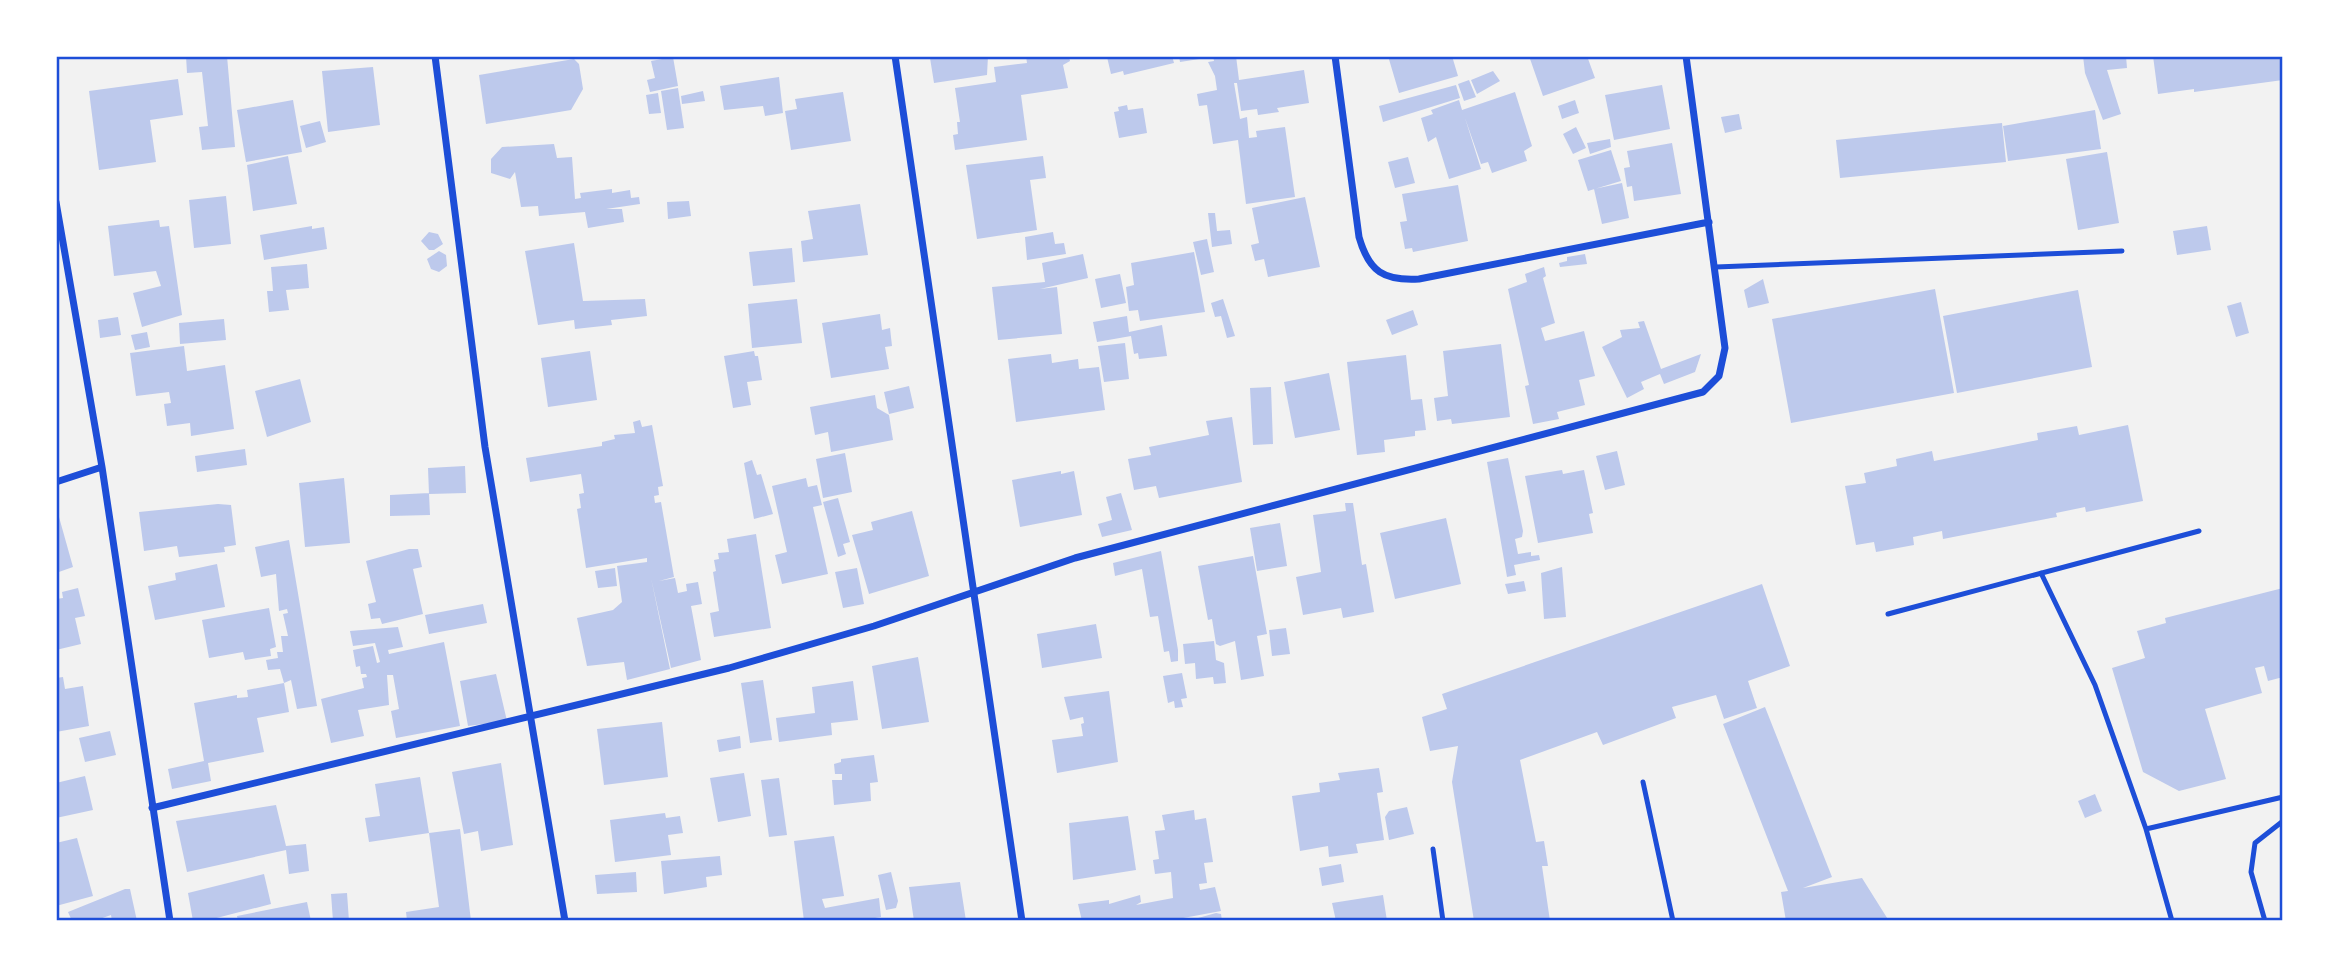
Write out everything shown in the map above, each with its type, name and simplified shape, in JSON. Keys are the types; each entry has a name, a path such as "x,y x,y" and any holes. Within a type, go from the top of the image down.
{"street":[{"path":"435,56 485,447 565,921"},
{"path":"895,56 971,593 1022,921"},
{"path":"1335,56 1359,237 1364,257 1380,273 1397,280 1419,279 1709,222"},
{"path":"152,808 729,668 874,626 1075,558 1703,392 1719,376 1725,348 1686,56"},
{"path":"56,202 102,467 170,921"},
{"path":"56,482 102,467"}],"lane":[{"path":"1716,267 2122,251"},
{"path":"1888,614 2199,531"},
{"path":"2041,573 2095,685 2146,829 2172,921"},
{"path":"1643,782 1673,921"},
{"path":"2146,829 2283,797"},
{"path":"2265,921 2250,873 2255,843 2283,821"},
{"path":"1433,849 1443,921"}],"building":[{"path":"186,56 227,56 235,147 202,150 199,127 208,126 202,72 187,73"},
{"path":"988,56 987,75 934,83 930,58"},
{"path":"1026,56 1069,56 1070,61 1063,65 1068,88 1021,95 1027,140 955,150 953,135 958,134 957,122 960,122 955,88 996,82 994,67 1027,63"},
{"path":"1128,56 1129,59 1172,56 1174,63 1124,75 1123,71 1111,74 1107,57"},
{"path":"1179,56 1206,56 1206,58 1180,62"},
{"path":"1213,56 1236,56 1239,80 1304,70 1309,103 1277,108 1279,112 1258,115 1257,109 1241,111 1237,83 1234,83 1240,119 1247,117 1249,138 1257,137 1256,131 1285,127 1295,197 1246,204 1238,140 1213,144 1207,105 1199,106 1197,94 1217,90 1215,76 1208,62 1214,61"},
{"path":"1388,56 1452,56 1458,76 1399,93"},
{"path":"1529,56 1587,56 1595,78 1543,96"},
{"path":"2083,56 2126,56 2127,68 2107,70 2121,114 2103,120 2085,73"},
{"path":"2153,56 2282,56 2283,80 2158,94"},
{"path":"673,57 678,86 650,92 647,80 655,78 651,61"},
{"path":"574,59 579,64 583,89 571,110 486,124 479,75"},
{"path":"373,67 380,125 328,132 322,71"},
{"path":"1493,71 1500,81 1477,94 1471,80"},
{"path":"779,77 783,113 765,116 763,106 724,110 720,86"},
{"path":"178,79 183,115 150,120 156,162 99,170 89,91"},
{"path":"1469,80 1476,97 1464,101 1458,84"},
{"path":"1456,85 1460,98 1383,122 1379,106"},
{"path":"1662,85 1670,129 1614,140 1605,95"},
{"path":"678,88 684,128 667,130 661,91"},
{"path":"703,91 705,101 682,104 681,96"},
{"path":"843,92 851,141 791,150 785,111 797,109 795,99"},
{"path":"1515,92 1532,146 1524,151 1527,161 1492,173 1488,162 1481,164 1465,118 1481,169 1449,179 1436,137 1428,142 1421,118 1433,114 1431,110 1459,100 1462,110"},
{"path":"658,93 661,113 649,114 646,95"},
{"path":"293,100 302,152 246,162 237,110"},
{"path":"1575,100 1579,113 1562,119 1558,106"},
{"path":"1127,105 1128,110 1143,108 1147,133 1119,138 1114,112 1119,111 1118,107"},
{"path":"2095,110 2101,149 2008,161 2003,126"},
{"path":"1739,114 1742,129 1725,133 1721,117"},
{"path":"320,121 326,142 306,148 300,126"},
{"path":"2002,123 2006,162 1840,178 1836,140"},
{"path":"1576,127 1586,148 1573,154 1563,134"},
{"path":"1610,139 1611,147 1590,154 1587,143"},
{"path":"1672,143 1681,194 1634,201 1632,186 1627,187 1624,168 1630,167 1627,151"},
{"path":"554,144 557,158 572,157 575,199 581,198 580,193 630,190 631,198 639,197 640,204 606,209 622,209 624,222 588,228 585,212 539,216 538,206 521,207 515,172 510,179 491,173 491,159 502,147"},
{"path":"1611,150 1621,181 1588,191 1578,160"},
{"path":"2107,152 2119,223 2078,230 2066,159"},
{"path":"288,156 297,204 253,211 247,165"},
{"path":"1043,156 1046,178 1030,180 1037,230 977,239 966,165"},
{"path":"1408,157 1415,183 1395,188 1388,162"},
{"path":"1622,183 1629,218 1602,224 1594,189"},
{"path":"1458,185 1468,241 1413,252 1412,248 1405,249 1400,222 1407,221 1402,194"},
{"path":"226,196 231,244 194,248 189,200"},
{"path":"1305,197 1320,267 1268,277 1264,259 1255,261 1251,245 1259,243 1252,208"},
{"path":"689,201 691,216 668,219 667,202"},
{"path":"860,204 868,255 803,262 801,241 813,239 808,211"},
{"path":"1208,213 1215,213 1217,231 1230,230 1232,244 1212,247"},
{"path":"159,220 160,227 169,226 182,315 142,327 133,293 161,286 156,271 114,276 108,226"},
{"path":"312,226 312,229 324,227 327,249 264,260 260,235"},
{"path":"2207,226 2211,250 2177,255 2173,231"},
{"path":"429,232 438,234 443,244 434,250 429,250 421,241"},
{"path":"1053,232 1055,244 1064,243 1066,254 1027,260 1025,237"},
{"path":"1207,239 1214,272 1201,275 1193,242"},
{"path":"574,243 583,301 645,299 647,316 611,320 612,325 575,329 574,320 538,325 525,251"},
{"path":"792,248 795,282 753,286 749,252"},
{"path":"439,251 446,255 447,266 439,272 431,269 427,259"},
{"path":"1194,252 1205,312 1140,321 1138,310 1129,311 1126,287 1134,285 1131,263"},
{"path":"1083,254 1088,278 1040,289 1057,287 1062,334 998,340 992,287 1045,282 1042,263"},
{"path":"1585,254 1587,264 1560,267 1559,263 1567,261 1567,257"},
{"path":"307,264 309,288 286,290 289,310 269,312 267,291 273,291 271,267"},
{"path":"1544,267 1546,276 1543,278 1555,323 1541,328 1545,341 1584,331 1595,376 1579,380 1585,405 1557,412 1559,419 1533,424 1525,386 1529,385 1508,289 1527,282 1525,274"},
{"path":"1120,274 1126,303 1101,308 1095,279"},
{"path":"1763,279 1769,303 1748,308 1744,290"},
{"path":"1935,289 1954,393 1791,423 1772,319"},
{"path":"2078,290 2092,367 1957,393 1943,316"},
{"path":"797,299 802,343 752,348 748,304"},
{"path":"1223,299 1235,336 1227,338 1221,316 1215,317 1211,303"},
{"path":"2241,302 2249,333 2236,337 2227,306"},
{"path":"1413,310 1418,325 1392,335 1386,320"},
{"path":"880,314 882,330 890,328 892,346 885,347 889,369 831,378 822,323"},
{"path":"1127,316 1129,332 1162,325 1167,356 1139,359 1138,353 1134,354 1131,336 1097,342 1093,322"},
{"path":"118,317 121,335 100,338 98,320"},
{"path":"224,319 226,340 180,344 179,323"},
{"path":"1644,321 1661,369 1701,354 1695,372 1664,384 1660,374 1641,382 1644,389 1627,398 1602,347 1622,337 1620,330 1640,328 1638,322"},
{"path":"147,332 150,347 135,350 131,335"},
{"path":"1125,343 1129,379 1104,382 1098,346"},
{"path":"1501,344 1510,417 1452,424 1451,419 1437,421 1434,398 1448,396 1443,351"},
{"path":"184,346 187,371 225,365 234,429 191,436 190,423 167,426 164,404 171,403 169,392 136,396 130,353"},
{"path":"590,351 597,400 548,407 541,358"},
{"path":"754,351 755,356 758,356 762,380 747,382 751,405 733,408 724,356"},
{"path":"1051,354 1052,363 1078,359 1079,369 1099,367 1105,410 1016,422 1008,359"},
{"path":"1406,355 1411,400 1422,399 1426,430 1415,431 1415,436 1384,440 1385,452 1357,455 1347,362"},
{"path":"1329,373 1340,430 1295,438 1284,382"},
{"path":"300,379 311,422 267,437 255,391"},
{"path":"909,386 914,408 889,414 884,392"},
{"path":"1271,387 1273,444 1253,445 1250,388"},
{"path":"875,395 877,408 889,415 893,440 831,452 828,432 815,435 810,407"},
{"path":"1232,417 1242,482 1159,498 1156,486 1134,490 1128,459 1151,455 1149,447 1209,435 1206,421"},
{"path":"640,420 642,427 652,425 663,486 658,487 659,495 654,496 655,503 661,502 674,577 659,581 675,578 678,593 687,591 686,584 698,582 702,604 691,606 701,660 671,668 651,578 670,669 627,680 624,662 587,666 577,618 613,610 622,602 617,566 647,562 647,558 586,568 577,509 581,508 579,494 584,493 581,474 530,482 526,458 602,446 602,442 615,439 614,435 635,433 633,422"},
{"path":"2128,425 2143,501 2086,512 2085,507 2056,513 2057,517 1943,539 1942,531 1913,537 1914,545 1876,552 1874,542 1856,545 1845,486 1866,483 1864,473 1897,466 1896,459 1932,451 1934,461 2038,440 2037,433 2077,426 2079,435"},
{"path":"245,449 247,465 197,472 195,456"},
{"path":"1617,451 1625,485 1605,490 1596,456"},
{"path":"845,453 852,492 823,498 816,459"},
{"path":"1508,458 1523,531 1522,537 1515,539 1518,554 1531,552 1531,556 1539,555 1540,560 1514,565 1516,575 1507,577 1487,462"},
{"path":"752,460 757,475 761,474 773,514 754,519 744,463"},
{"path":"465,466 466,493 429,494 428,468"},
{"path":"1562,470 1563,474 1584,470 1593,513 1589,514 1593,533 1538,543 1525,476"},
{"path":"1061,471 1061,474 1074,471 1082,515 1020,527 1012,480"},
{"path":"344,478 350,543 305,547 299,483"},
{"path":"806,478 808,487 817,485 822,505 813,507 828,574 782,584 775,555 787,552 772,486"},
{"path":"429,493 430,515 390,516 390,495"},
{"path":"1121,493 1132,530 1102,537 1098,524 1112,520 1106,497"},
{"path":"838,498 850,542 843,544 846,554 838,557 823,502"},
{"path":"1345,503 1353,503 1362,565 1366,564 1374,612 1343,618 1341,608 1303,615 1296,577 1321,572 1313,515 1346,511"},
{"path":"231,505 236,545 224,547 225,552 179,557 177,546 144,551 139,512"},
{"path":"912,511 929,576 869,594 852,535 873,530 871,522"},
{"path":"59,517 73,567 56,573 56,518"},
{"path":"1446,518 1461,584 1395,599 1380,533"},
{"path":"1280,523 1287,566 1257,571 1250,528"},
{"path":"756,534 771,628 714,637 710,613 719,611 713,572 716,571 714,560 719,559 718,553 729,552 727,539"},
{"path":"289,540 317,706 297,709 291,680 284,683 280,669 268,670 266,660 278,658 277,652 283,652 281,636 288,636 283,614 288,613 287,609 279,611 276,574 261,577 255,547"},
{"path":"418,549 422,567 413,569 423,614 382,624 380,618 371,619 368,604 376,602 366,561"},
{"path":"1161,551 1178,650 1178,661 1171,662 1169,651 1164,652 1158,616 1150,617 1142,569 1115,576 1113,563"},
{"path":"1253,556 1267,634 1257,636 1264,676 1241,680 1235,641 1220,646 1216,644 1212,619 1208,620 1198,566"},
{"path":"217,564 225,607 155,620 148,586 176,580 175,573"},
{"path":"1562,567 1566,617 1544,619 1541,573"},
{"path":"615,568 617,586 598,588 595,571"},
{"path":"857,568 864,604 843,608 835,572"},
{"path":"1524,581 1526,591 1508,594 1505,584"},
{"path":"1762,584 1790,666 1748,681 1757,708 1724,719 1716,695 1672,707 1676,718 1603,745 1597,732 1520,760 1536,842 1544,841 1548,866 1542,866 1550,921 1474,921 1452,782 1458,746 1430,751 1422,717 1447,709 1442,694"},
{"path":"78,588 85,616 75,618 81,644 56,650 56,599 63,598 62,592"},
{"path":"2283,588 2283,677 2268,681 2264,666 2255,668 2262,693 2205,709 2226,779 2179,791 2143,772 2112,668 2145,658 2137,631 2166,623 2165,618"},
{"path":"483,604 487,623 429,634 425,615"},
{"path":"269,608 276,647 270,649 271,656 245,660 243,652 209,658 202,620"},
{"path":"1096,624 1102,658 1042,668 1037,634"},
{"path":"398,627 403,647 388,650 389,654 444,642 460,726 396,738 391,711 399,709 393,675 387,675 389,705 358,710 364,736 331,743 321,699 364,688 362,678 367,677 366,674 361,674 360,666 356,667 353,650 373,646 377,663 380,662 375,643 353,646 350,631"},
{"path":"1286,628 1290,654 1272,656 1269,630"},
{"path":"1214,641 1216,660 1224,663 1226,683 1214,684 1213,677 1196,679 1195,663 1185,664 1183,644"},
{"path":"918,657 929,722 882,729 872,666"},
{"path":"1182,673 1187,698 1181,699 1183,707 1175,708 1174,701 1168,703 1163,676"},
{"path":"496,674 507,721 468,726 460,681"},
{"path":"63,677 65,689 83,686 89,726 56,732 56,678"},
{"path":"763,680 772,740 750,743 741,683"},
{"path":"853,681 858,720 831,723 832,735 779,742 776,718 815,713 812,687"},
{"path":"284,683 289,712 257,718 264,752 208,763 211,781 172,789 168,769 204,761 194,703 237,695 237,698 248,697 247,690"},
{"path":"1109,691 1118,762 1057,773 1052,740 1083,736 1083,717 1070,720 1064,697"},
{"path":"1765,707 1832,877 1803,888 1862,878 1889,921 1786,921 1781,892 1788,891 1723,724"},
{"path":"662,722 668,777 604,785 597,729"},
{"path":"110,731 116,755 85,762 79,738"},
{"path":"740,736 741,748 719,752 717,740"},
{"path":"874,755 878,782 870,783 871,801 834,805 832,780 842,780 842,774 835,774 834,764 841,762 841,759"},
{"path":"501,763 513,845 481,851 478,831 464,834 452,772"},
{"path":"1379,768 1383,792 1377,793 1384,840 1356,844 1358,853 1329,857 1328,846 1300,851 1292,796 1320,792 1319,783 1340,780 1338,773"},
{"path":"744,773 751,816 718,822 710,778"},
{"path":"85,776 93,810 56,818 56,783"},
{"path":"420,777 429,833 369,842 365,818 380,816 375,784"},
{"path":"779,778 787,835 769,837 761,780"},
{"path":"2095,794 2102,811 2085,818 2078,801"},
{"path":"276,805 286,846 306,844 309,871 289,874 286,850 187,872 176,821"},
{"path":"1407,807 1414,834 1389,840 1385,817 1389,811"},
{"path":"1194,810 1195,820 1206,818 1213,862 1204,863 1207,883 1199,884 1200,890 1215,887 1221,911 1167,921 1108,918 1106,921 1082,921 1078,904 1109,900 1109,904 1140,895 1141,902 1136,905 1173,898 1171,872 1155,874 1153,860 1159,859 1155,831 1165,830 1162,815"},
{"path":"665,813 666,818 680,816 683,833 668,835 671,855 615,862 610,820"},
{"path":"1128,816 1136,870 1073,880 1069,823"},
{"path":"460,829 471,921 407,921 406,912 439,907 429,833"},
{"path":"834,836 844,896 822,899 825,908 879,898 881,917 875,918 875,921 804,921 794,841"},
{"path":"77,838 93,896 56,906 56,843"},
{"path":"720,856 722,875 706,877 707,887 664,894 661,861"},
{"path":"1341,864 1344,882 1322,886 1319,868"},
{"path":"636,872 637,892 597,894 595,875"},
{"path":"891,872 898,901 896,908 886,910 878,875"},
{"path":"264,874 271,904 205,921 193,921 188,893"},
{"path":"960,882 966,921 914,921 909,887"},
{"path":"130,889 137,921 112,921 111,915 94,921 72,921 68,912"},
{"path":"347,893 349,921 333,921 331,894"},
{"path":"1383,895 1387,921 1336,921 1332,903"},
{"path":"307,902 311,921 238,921 237,916"},
{"path":"1221,914 1222,921 1199,921 1198,918"}]}
